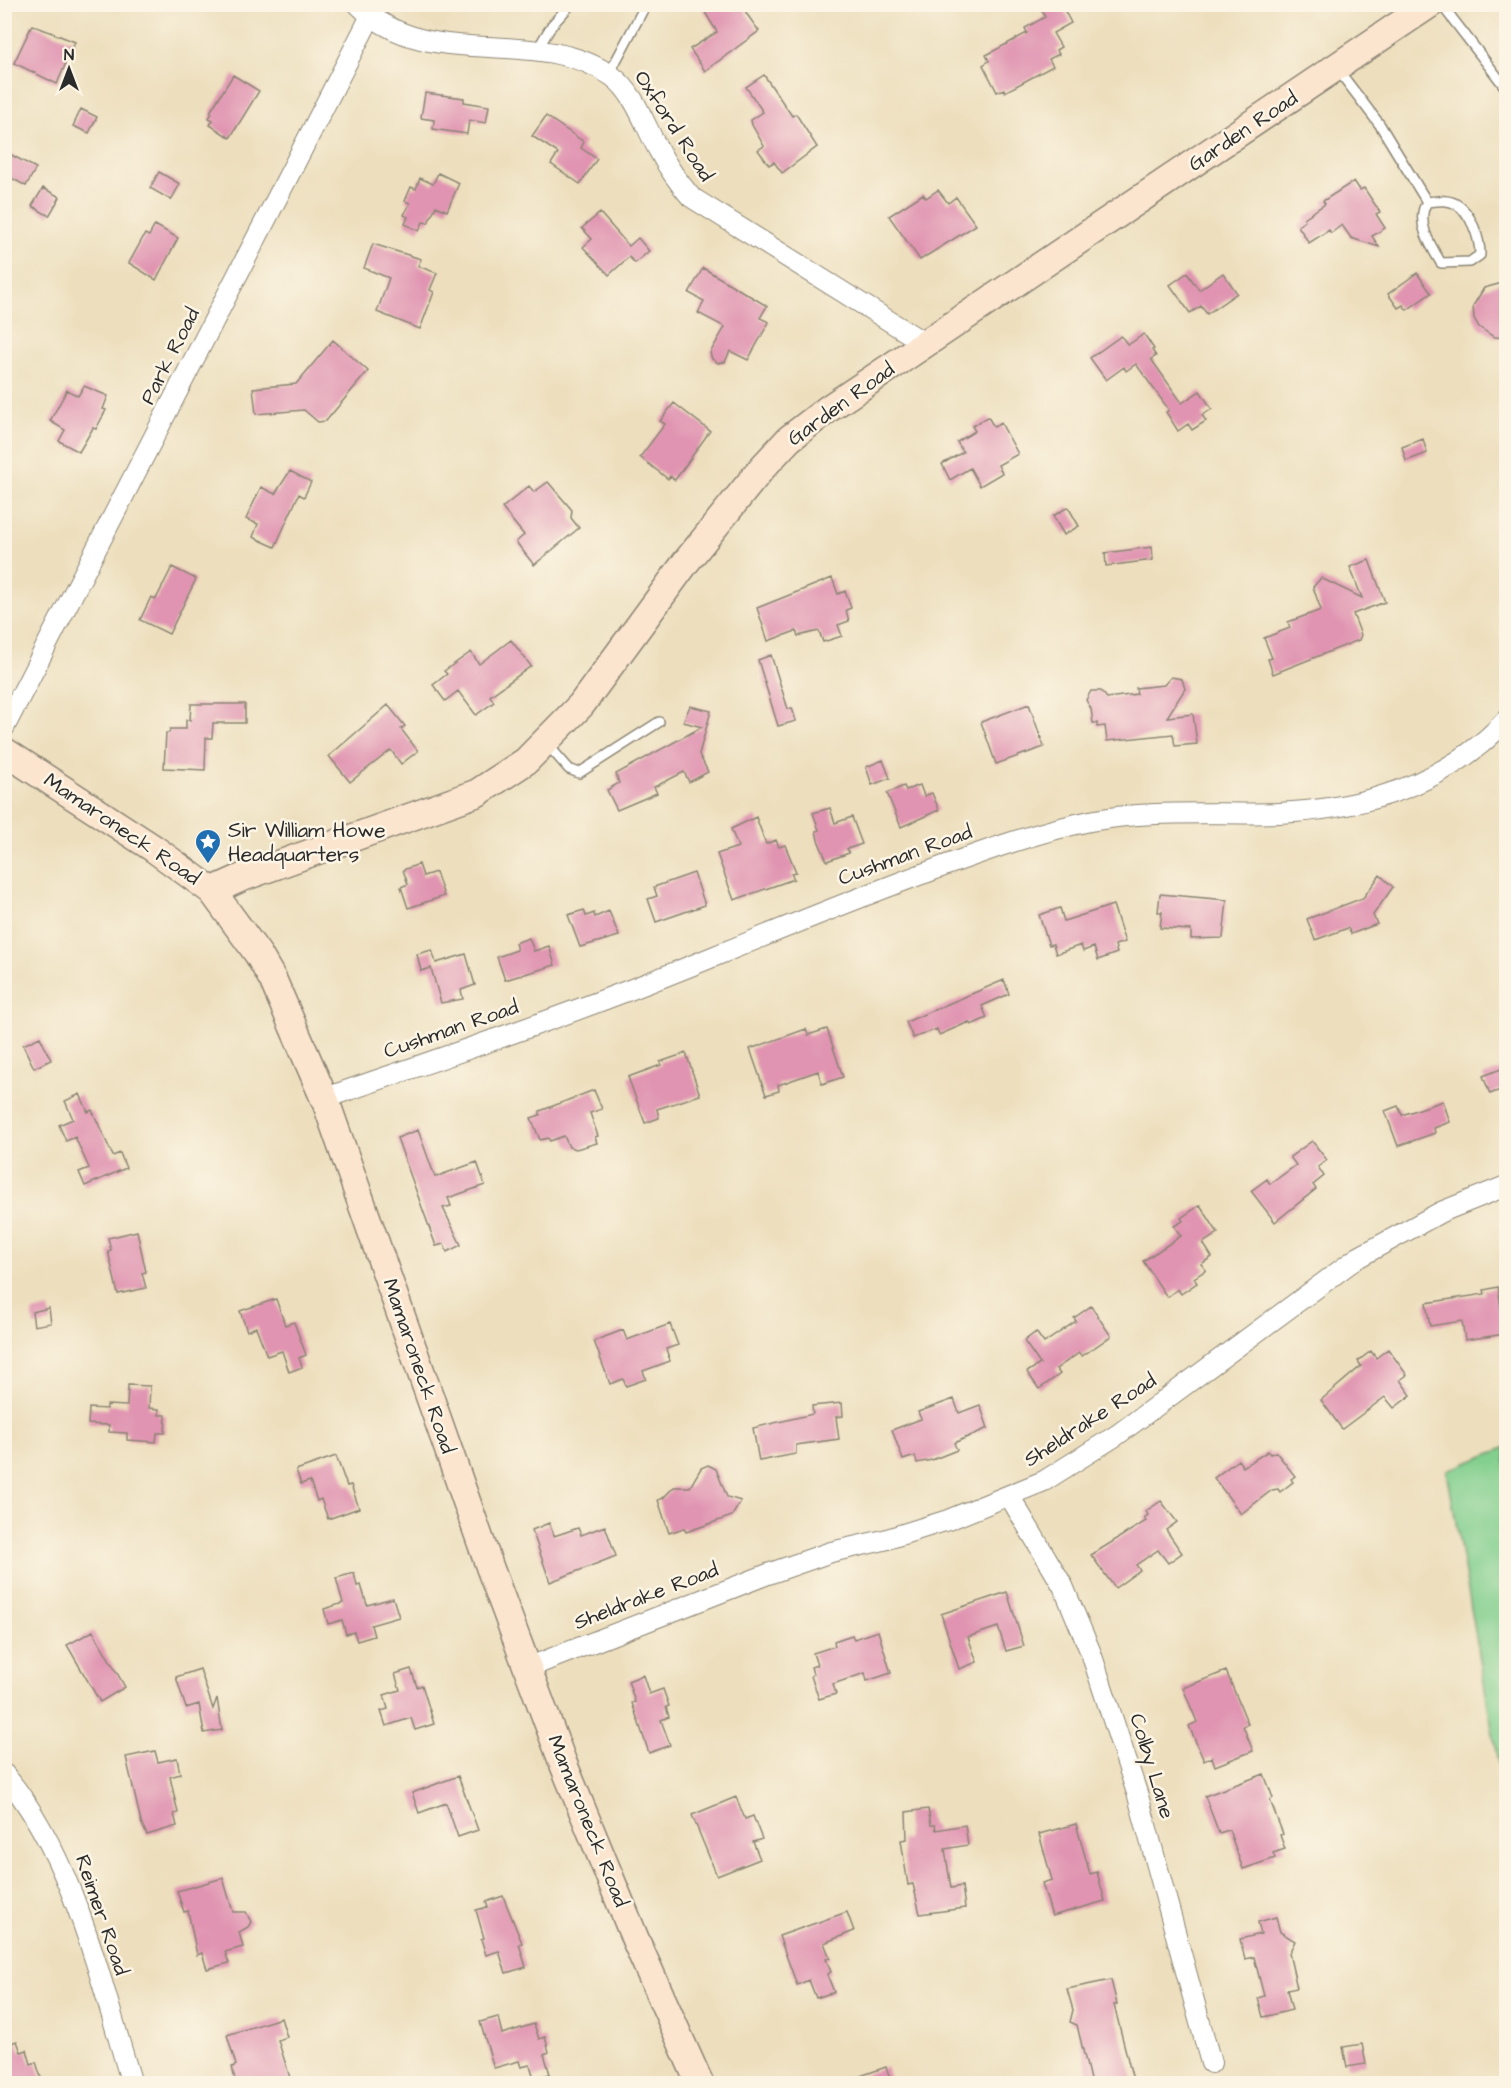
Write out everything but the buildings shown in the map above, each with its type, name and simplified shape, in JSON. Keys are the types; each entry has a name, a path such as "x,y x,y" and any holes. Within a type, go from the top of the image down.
{"street":[{"name":"Garden Road","path":"212,891 241,878 477,793 518,766 546,742 581,705 686,562 782,447 828,409 1430,4"},
{"name":"Oxford Road","path":"368,9 391,29 439,44 537,50 581,58 609,74 638,108 668,165 691,197 926,344"},
{"name":"Park Road","path":"4,728 368,9"},
{"name":"Cushman Road","path":"325,1098 568,1014 829,909 959,860 1054,830 1123,816 1311,810 1387,796 1424,782 1458,761 1506,720"},
{"name":"Mamaroneck Road","path":"4,751 153,848 212,891 258,954 273,980 325,1098 527,1668 636,1941 700,2084"},
{"name":"Sheldrake Road","path":"527,1668 768,1574 831,1552 884,1540 948,1520 1010,1497 1044,1481 1118,1435 1357,1258 1441,1212 1506,1186"},
{"name":"Colby Lane","path":"1010,1497 1063,1586 1095,1664 1138,1796 1211,2063"},
{"name":"Reimer Road","path":"4,1774 42,1829 68,1884 132,2084"}],"lane":[{"path":"537,50 552,25 571,4"},
{"path":"609,74 646,4"},
{"path":"1441,4 1506,88"},
{"path":"1337,68 1380,125 1427,202"},
{"path":"1444,200 1457,204 1475,230 1480,243 1480,255 1470,262 1440,263 1423,224 1421,212 1427,202 1444,200"},
{"path":"546,742 568,769 579,773 659,722"}],"green space":[{"path":"1506,1447 1506,1808 1447,1471"}],"place":[{"name":"Sir William Howe Headquarters","path":"208,865"}]}
